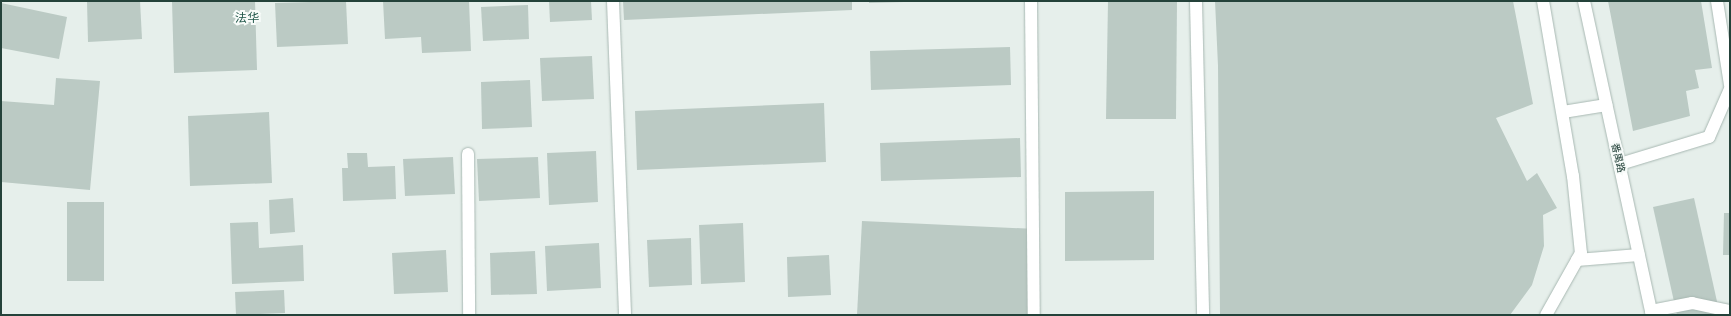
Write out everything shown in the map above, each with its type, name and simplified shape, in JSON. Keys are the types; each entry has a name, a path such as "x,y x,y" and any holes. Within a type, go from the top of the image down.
{"street":[{"path":"613,1 625,315"},
{"path":"1031,1 1034,315"},
{"path":"1196,1 1203,315"},
{"path":"1543,1 1573,176 1581,253 1546,315"},
{"name":"番禺路","path":"1584,1 1652,313"},
{"path":"1716,1 1730,85"},
{"path":"1620,164 1710,137 1730,89"},
{"path":"1563,112 1606,105"},
{"path":"468,154 469,315"},
{"path":"1577,260 1639,255"},
{"path":"1652,313 1692,303 1730,311"}],"building":[{"path":"87,1 140,1 142,39 88,42"},
{"path":"172,1 255,1 257,70 174,73"},
{"path":"346,1 348,44 277,47 275,3"},
{"path":"383,1 469,1 471,51 422,53 421,37 385,39"},
{"path":"549,1 591,1 592,20 550,22"},
{"path":"623,1 852,1 852,10 624,20"},
{"path":"869,1 904,1 904,2 869,3"},
{"path":"1108,1 1177,1 1176,119 1106,119"},
{"path":"1215,1 1513,1 1533,104 1496,118 1527,181 1537,173 1557,208 1543,215 1544,246 1532,285 1510,315 1220,315 1218,66"},
{"path":"1608,1 1701,1 1712,68 1695,70 1699,88 1686,91 1690,116 1633,131"},
{"path":"1,3 67,17 59,59 1,48"},
{"path":"528,5 529,39 483,41 481,7"},
{"path":"1010,47 1011,85 871,90 870,51"},
{"path":"592,56 594,99 542,101 540,58"},
{"path":"56,78 100,81 90,190 1,182 1,101 54,105"},
{"path":"530,80 532,127 482,129 481,82"},
{"path":"824,103 826,162 637,170 635,111"},
{"path":"269,112 272,183 190,186 188,116"},
{"path":"1020,138 1021,177 881,181 880,143"},
{"path":"596,151 598,202 549,205 547,153"},
{"path":"347,153 367,153 368,167 395,166 396,199 343,201 342,168 348,168"},
{"path":"453,157 455,194 405,196 403,159"},
{"path":"538,157 540,198 479,201 477,159"},
{"path":"1154,191 1154,260 1065,261 1065,192"},
{"path":"293,198 295,232 270,234 269,200"},
{"path":"1694,198 1720,315 1677,315 1653,207"},
{"path":"67,202 104,202 104,281 67,281"},
{"path":"1724,213 1730,213 1730,255 1723,255"},
{"path":"862,221 1036,229 1032,315 857,315"},
{"path":"258,222 259,248 303,245 304,281 232,284 230,223"},
{"path":"743,223 745,282 701,284 699,225"},
{"path":"691,238 692,285 649,287 647,240"},
{"path":"599,243 601,288 547,291 545,246"},
{"path":"446,250 448,292 394,294 392,253"},
{"path":"535,251 537,294 491,295 490,253"},
{"path":"829,255 831,295 788,297 787,257"},
{"path":"284,290 285,313 236,315 235,292"}],"district":[{"name":"法华","path":"247,19"}]}
